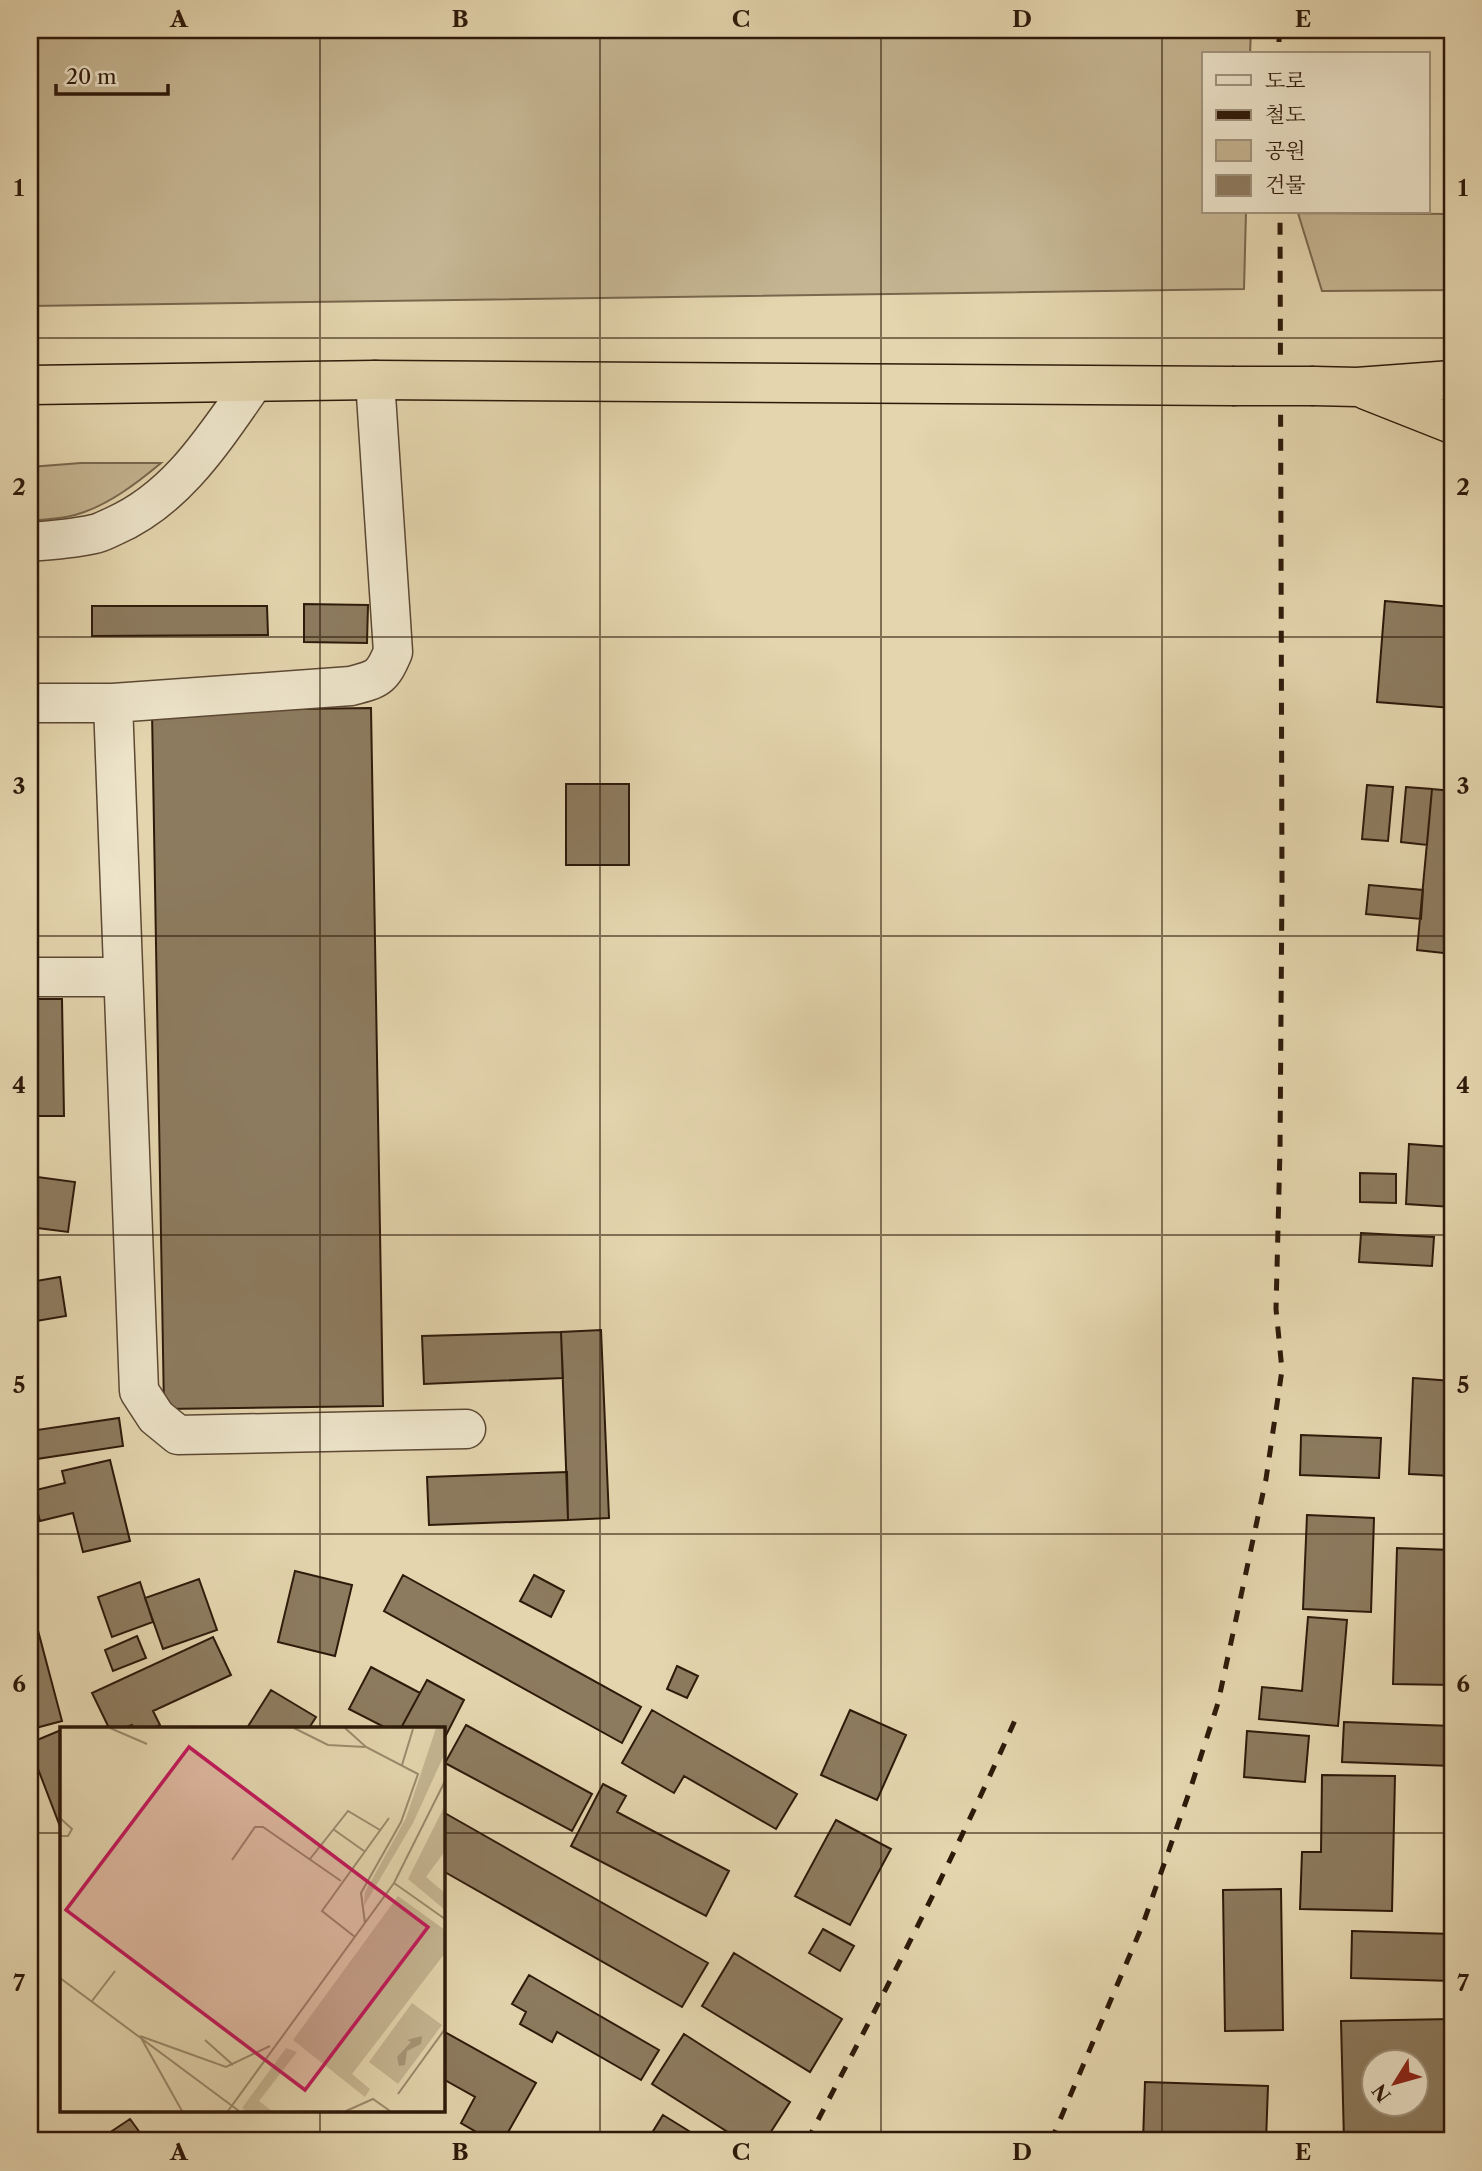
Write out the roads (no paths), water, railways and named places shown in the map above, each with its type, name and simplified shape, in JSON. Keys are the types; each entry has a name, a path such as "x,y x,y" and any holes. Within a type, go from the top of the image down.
{"highway":[{"path":"30,385 375,380 1357,387 1452,380"},
{"path":"1357,387 1452,424"}],"lane":[{"path":"30,703 113,703 351,686 374,680 384,672 393,652 375,380"},
{"path":"30,542 95,534 131,518 158,500 208,447 254,382"},
{"path":"113,703 139,1391 156,1417 178,1435 466,1429"},
{"path":"30,976 123,977"}],"railway":[{"path":"1279,30 1279,52"},
{"path":"1051,2141 1143,1924 1218,1703 1266,1479 1282,1370 1276,1309 1282,882 1280,214"},
{"path":"807,2141 915,1931 1016,1718"}]}
